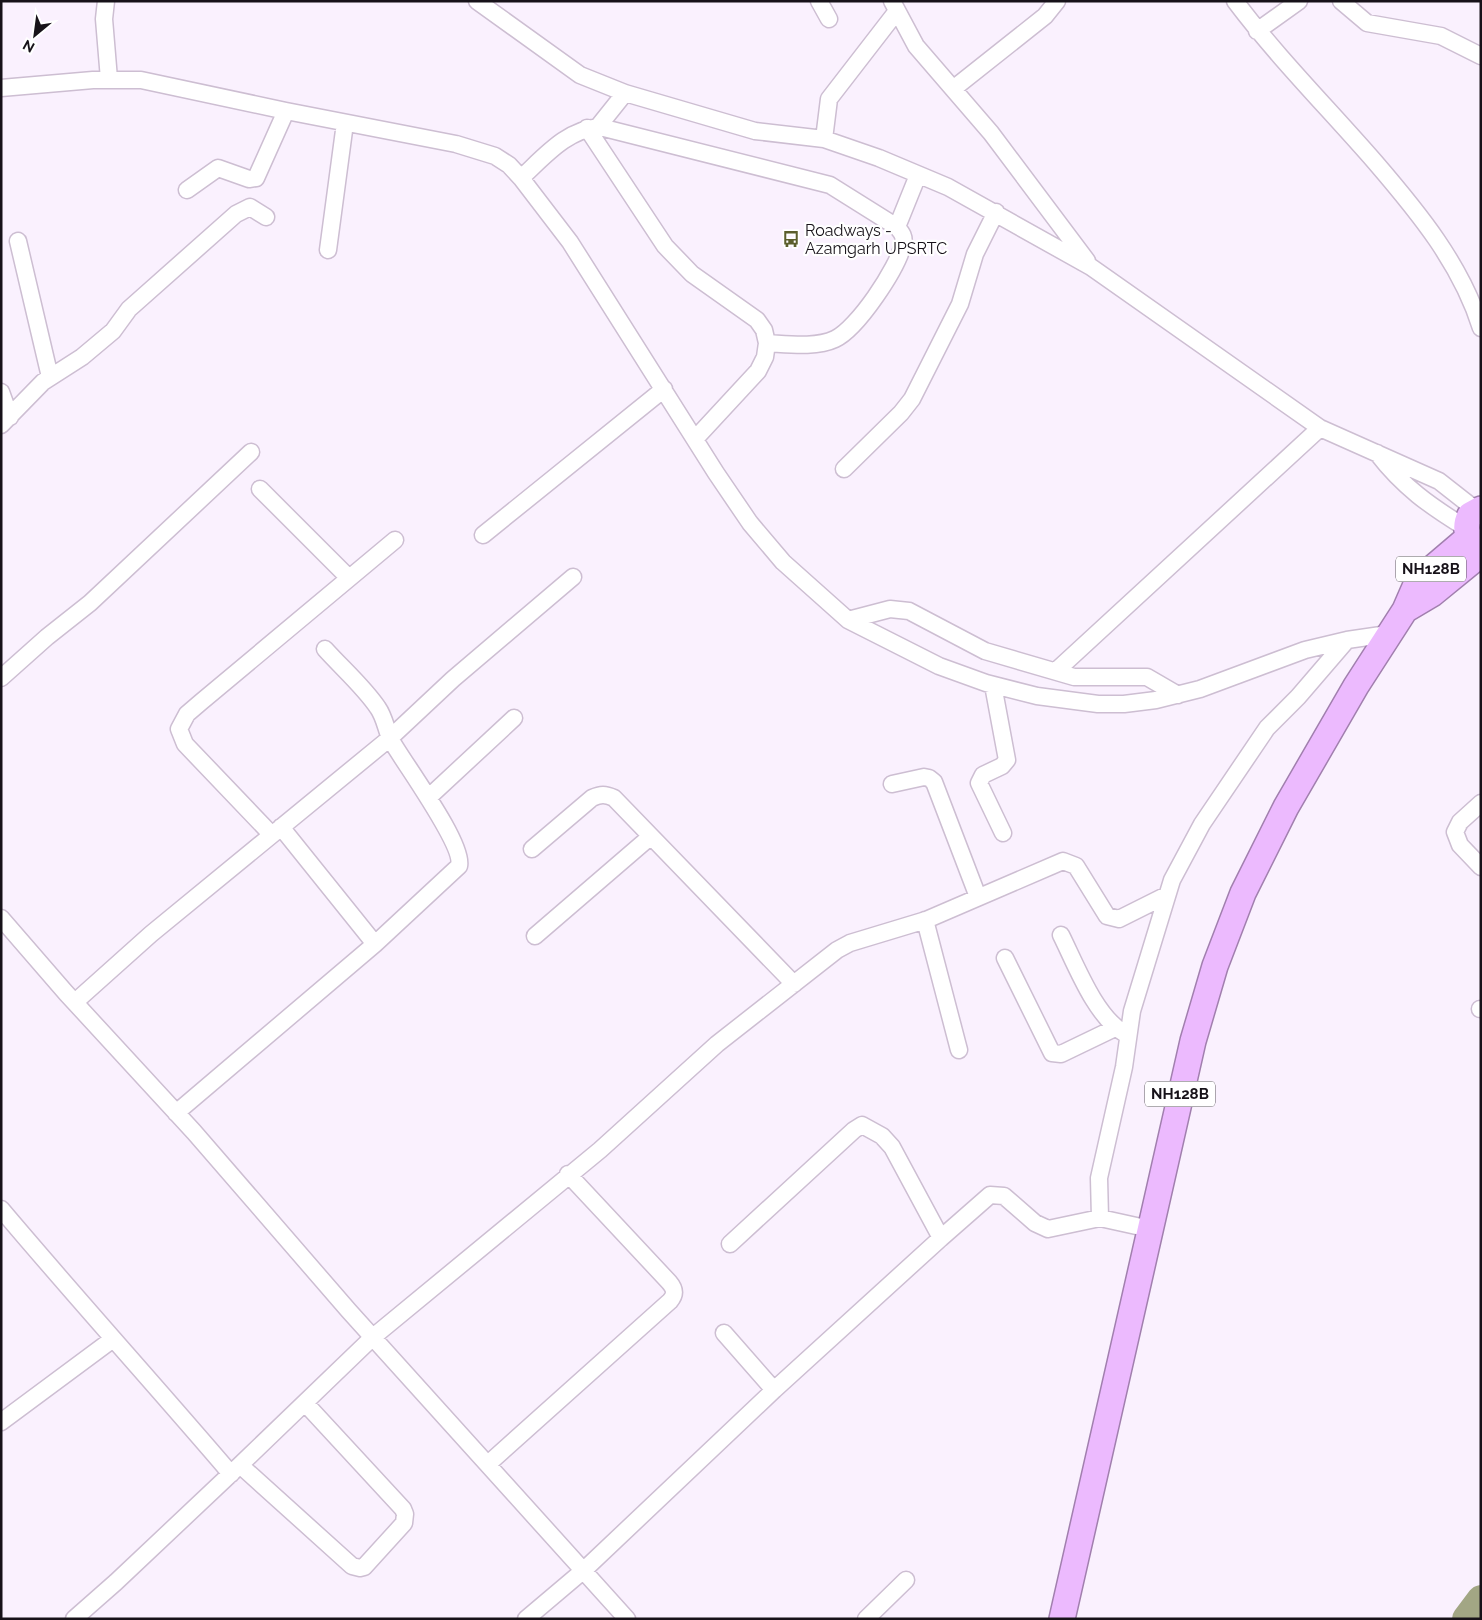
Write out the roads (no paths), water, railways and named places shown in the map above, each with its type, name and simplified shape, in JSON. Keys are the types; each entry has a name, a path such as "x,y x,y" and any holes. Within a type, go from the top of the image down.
{"highway":[{"name":"NH128B","path":"1062,1619 1193,1041 1215,966 1243,893 1286,807 1388,634 1406,610 1432,594 1477,524"}],"street":[{"path":"106,1 104,19 109,79"},
{"path":"477,1 580,75 625,93 754,131 824,139 918,174 996,212 1091,267 1320,428 1439,481 1477,524"},
{"path":"819,1 829,19"},
{"path":"954,89 1045,16 1057,1"},
{"path":"1234,1 1257,31 1412,205 1449,257 1476,311 1481,328"},
{"path":"1257,31 1299,1"},
{"path":"1341,1 1367,22 1441,36 1481,56"},
{"path":"824,139 829,99 895,6 916,46 992,133 1091,267"},
{"path":"1,88 109,79 140,80 479,150 502,161 521,178 570,242 750,524 783,562 848,620 940,666 993,685 1037,696 1098,704 1148,701 1200,689 1305,650 1347,640 1388,634"},
{"path":"521,178 562,142 592,128 625,93"},
{"path":"187,190 218,168 249,179 256,178 286,111"},
{"path":"328,250 345,123"},
{"path":"592,128 830,185 897,228 903,234 903,243 898,258 875,299 848,330 833,341 824,343 767,344"},
{"path":"592,128 665,246 692,274 757,320 764,330 767,344 765,358 758,372 695,439"},
{"path":"897,228 918,174"},
{"path":"5,421 44,382 82,357 108,336 129,309 236,214 250,207 266,218"},
{"path":"844,468 901,413 912,399 960,304 975,254 996,212"},
{"path":"18,241 50,378"},
{"path":"483,535 664,389"},
{"path":"1,392 5,421"},
{"path":"1056,671 1320,428"},
{"path":"1375,451 1404,485 1426,503 1477,524"},
{"path":"1,678 53,632 90,603 251,452"},
{"path":"260,490 349,578"},
{"path":"375,944 276,830 185,744 179,728 187,714 395,540"},
{"path":"75,1002 151,934 390,738 453,679 572,577"},
{"path":"848,620 890,609 908,611 985,651 1074,677 1148,677 1178,694"},
{"path":"1100,1218 1099,1178 1122,1031 1135,998 1167,895 1192,841 1267,728 1298,697 1347,640"},
{"path":"176,1114 375,944 460,866 461,861 457,851 429,798 390,738 377,706 325,649"},
{"path":"993,685 1007,760 1002,766 983,775 979,783 1002,833"},
{"path":"429,798 514,718"},
{"path":"892,784 924,777 934,782 978,897"},
{"path":"532,849 592,798 601,794 614,798 794,984"},
{"path":"1481,802 1460,822 1455,832 1460,845 1481,867"},
{"path":"535,936 650,837"},
{"path":"74,1619 236,1469 372,1337 568,1174 600,1150 717,1044 827,957 850,943 925,920 1063,861 1076,866 1106,916 1112,919 1118,919 1167,895"},
{"path":"1,918 372,1337 628,1619"},
{"path":"925,920 959,1050"},
{"path":"1061,936 1101,1012 1122,1031"},
{"path":"1004,958 1052,1053 1061,1054 1122,1031"},
{"path":"730,1244 854,1130 862,1125 882,1136 892,1147 941,1238"},
{"path":"488,1464 670,1301 675,1292 675,1288 568,1174"},
{"path":"526,1619 584,1570 774,1390 990,1195 1004,1196 1035,1223 1048,1229 1100,1218 1150,1229"},
{"path":"1,1209 113,1339 236,1469 352,1566 364,1567 404,1523 405,1514 403,1509 305,1403"},
{"path":"724,1333 774,1390"},
{"path":"1,1422 113,1339"},
{"path":"866,1619 906,1580"}],"waterway":[{"path":"1466,1619 1481,1599"}],"place":[{"name":"Roadways - Azamgarh UPSRTC","path":"791,239"}]}
